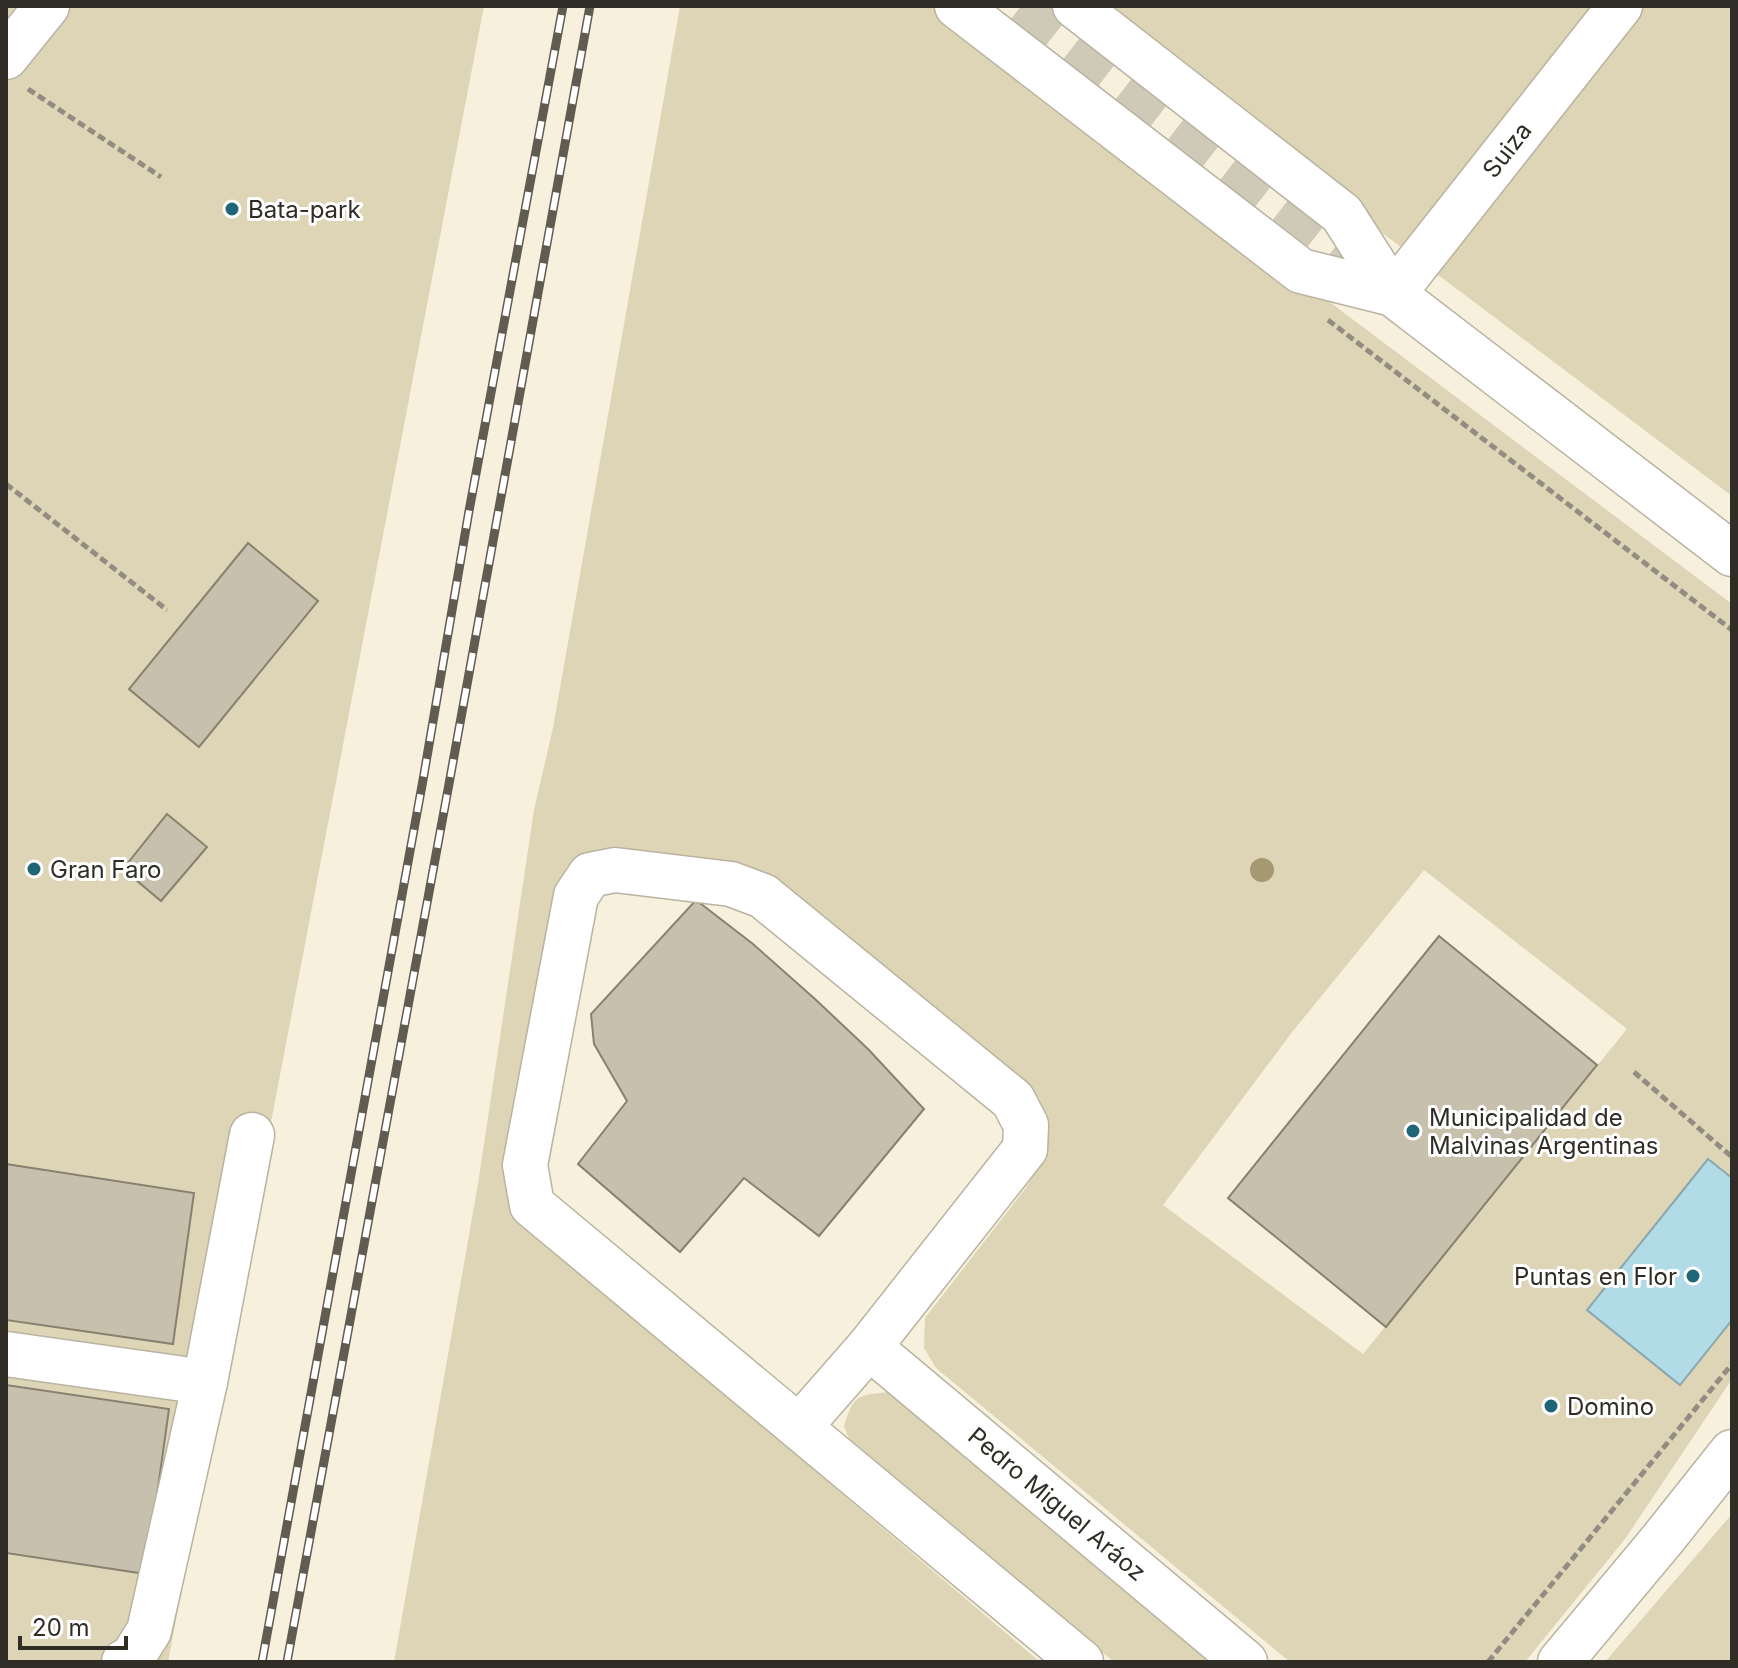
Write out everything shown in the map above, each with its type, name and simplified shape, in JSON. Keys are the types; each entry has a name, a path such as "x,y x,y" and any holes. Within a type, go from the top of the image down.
{"main road":[{"path":"12,70 47,6"},
{"path":"957,6 1301,271 1393,294"},
{"path":"1075,6 1342,214 1393,294 1732,554"},
{"name":"Suiza","path":"1393,294 1620,6"},
{"path":"799,1427 869,1347 1025,1149 1026,1125 1013,1100 763,896 731,884 615,870 590,875 576,896 525,1165 532,1205 1081,1662"},
{"path":"124,1662 132,1658 149,1631 205,1382 252,1135"},
{"name":"Pedro Miguel Aráoz","path":"869,1347 1245,1662"},
{"path":"6,1354 205,1382"},
{"path":"1560,1662 1732,1452"}],"path":[{"path":"12,70 161,177"},
{"path":"6,484 167,610"},
{"path":"1634,1072 1732,1157"},
{"path":"1488,1662 1732,1364"}],"shaded area":[{"path":"6,6 484,6 168,1662 6,1662"},
{"path":"680,6 935,6 1732,604 1732,1379 1625,1539 1525,1662 1290,1662 936,1368 924,1348 925,1318 1025,1189 1047,1154 1046,1121 772,881 605,850 566,867 514,1215 1040,1662 394,1662 478,1184 534,810 553,728","holes":["1424,870 1627,1029 1363,1354 1163,1205 1293,1031"]},
{"path":"1109,6 1732,6 1732,496 1284,159"},
{"path":"890,1392 1213,1662 1114,1662 852,1446 844,1426 855,1402 871,1394"},
{"path":"1732,1514 1732,1662 1605,1662"}],"water":[{"path":"1708,1159 1732,1178 1732,1320 1680,1385 1587,1310"}],"building":[{"path":"248,543 318,601 199,747 129,689"},
{"path":"167,814 207,847 161,901 123,869"},
{"path":"696,900 753,944 815,999 868,1049 924,1109 819,1236 744,1178 680,1252 578,1164 627,1101 594,1044 591,1014"},
{"name":"Municipalidad de Malvinas Argentinas","path":"1439,936 1597,1065 1386,1327 1228,1198"},
{"path":"6,1164 194,1193 173,1344 6,1320"},
{"path":"6,1385 169,1409 146,1574 6,1553"}],"tunnel":[{"path":"1021,6 1389,291"}],"railway":[{"path":"262,1662 563,6"},
{"path":"287,1662 590,6"}],"place":[{"name":"Bata-park","path":"232,209"},
{"name":"Gran Faro","path":"34,869"},
{"name":"Municipalidad de Malvinas Argentinas","path":"1413,1131"},
{"name":"Puntas en Flor","path":"1693,1276"},
{"name":"Domino","path":"1551,1406"}]}
